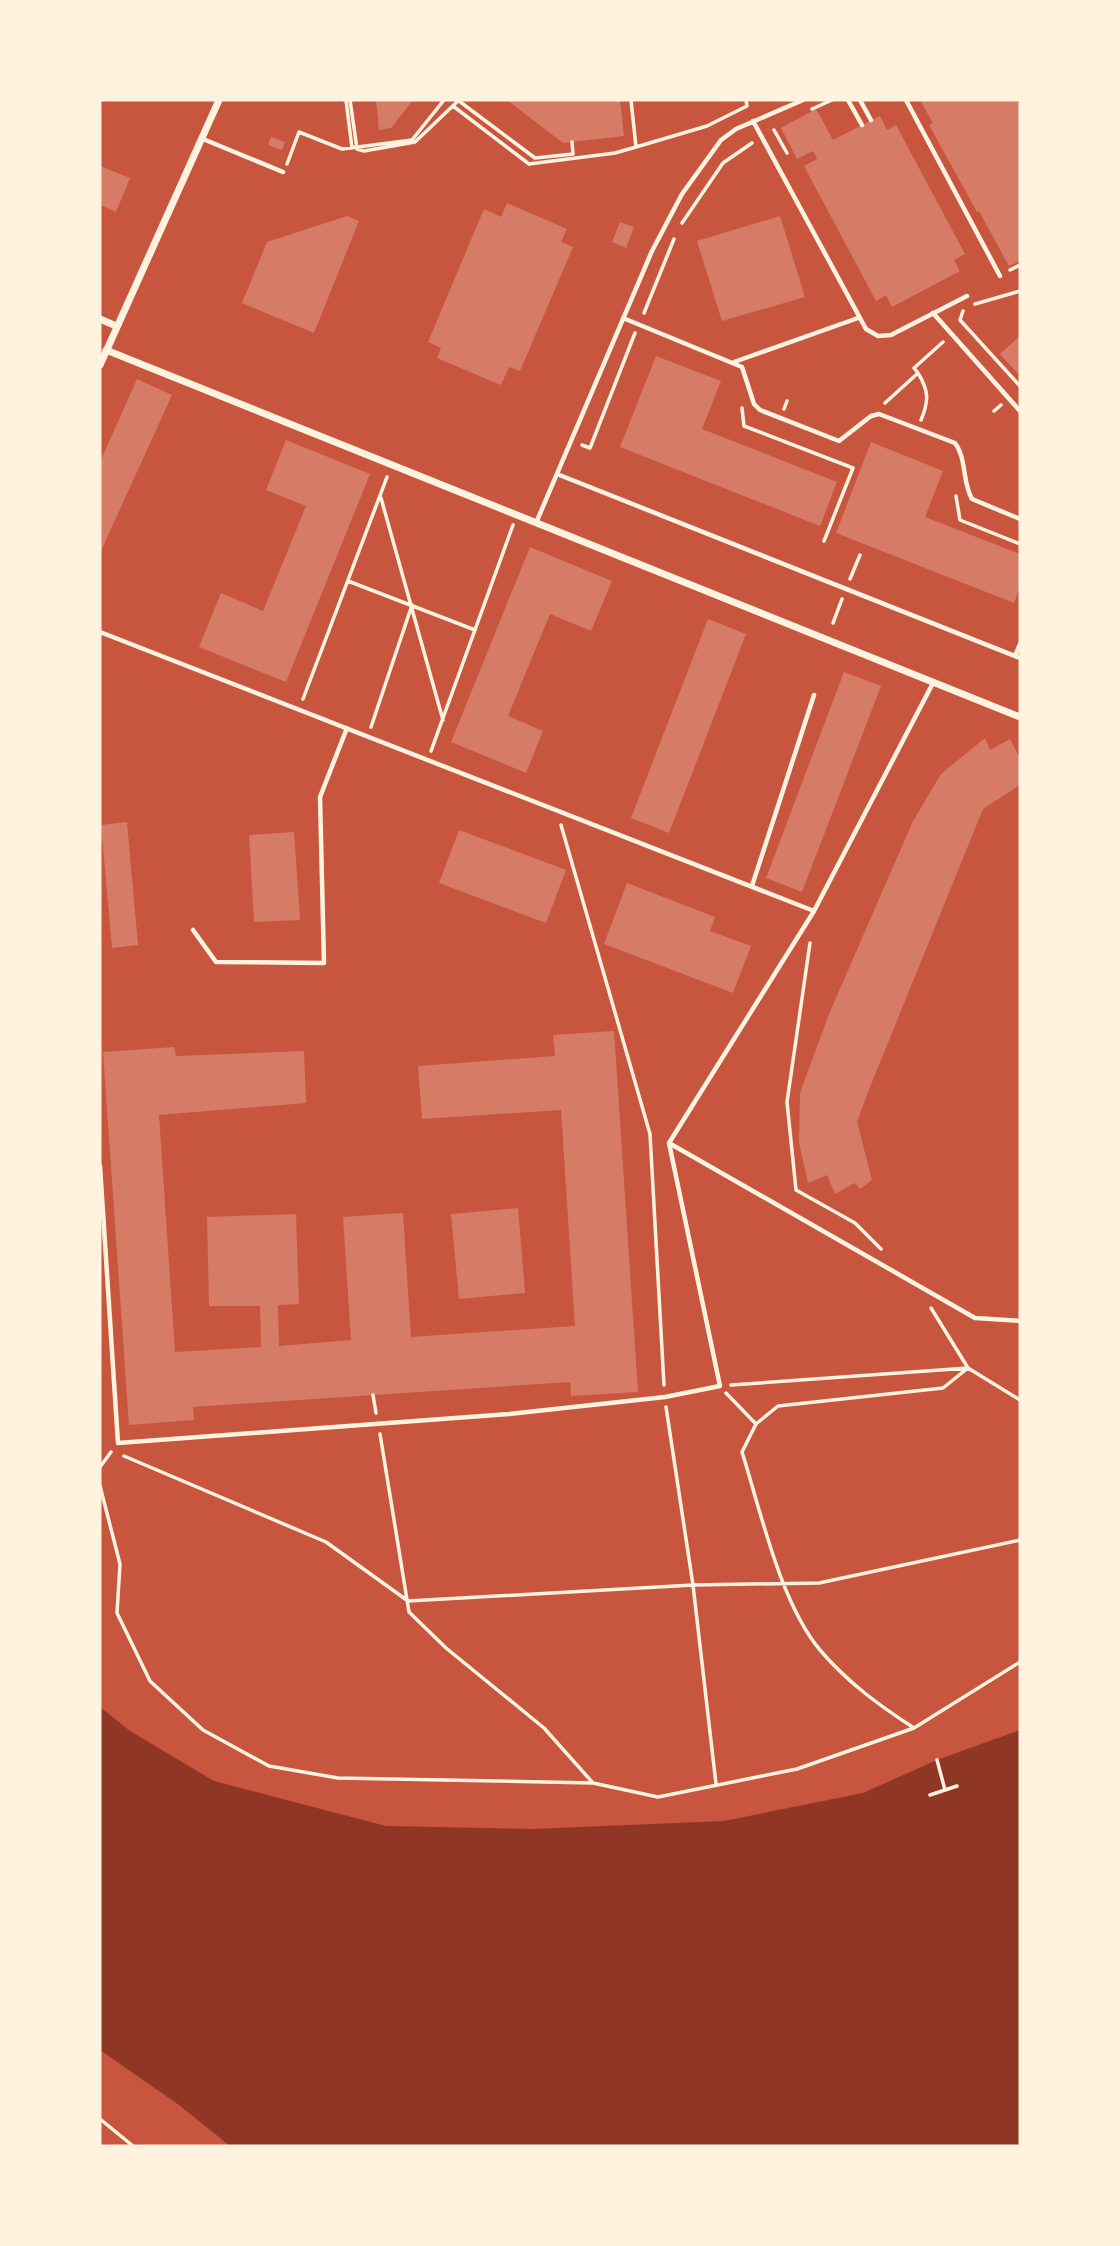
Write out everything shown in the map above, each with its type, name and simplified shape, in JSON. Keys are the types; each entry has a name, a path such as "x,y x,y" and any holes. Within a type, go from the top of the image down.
{"street":[{"path":"100,365 219,100"},
{"path":"100,319 116,326"},
{"path":"106,350 536,524 934,680 1020,717"}],"lane":[{"path":"536,524 652,251 682,194 721,140 753,121 803,100"},
{"path":"848,100 862,125"},
{"path":"860,100 871,120"},
{"path":"906,100 1000,276"},
{"path":"753,121 866,329 878,336 891,335 967,296"},
{"path":"203,139 283,172"},
{"path":"933,313 1020,411"},
{"path":"623,318 743,367 754,404 760,410 839,441 871,416 879,414 955,443 960,450 968,492 972,499 1020,519"},
{"path":"733,363 858,318"},
{"path":"557,474 1018,657 1020,644"},
{"path":"100,632 814,911"},
{"path":"100,1166 118,1443 378,1424 665,1397 720,1386 668,1143 814,911 934,680"},
{"path":"752,886 814,695"},
{"path":"193,930 216,962 324,963 320,797 347,728"},
{"path":"668,1143 975,1318 1020,1321"}],"path":[{"path":"348,100 354,147"},
{"path":"283,172 299,132 342,149 412,140 444,100"},
{"path":"354,147 364,151 415,142 459,100 535,158 573,154 572,142"},
{"path":"631,100 636,147"},
{"path":"453,106 529,164 615,153 636,147 707,126 747,106 746,100"},
{"path":"811,109 832,100"},
{"path":"762,138 774,130 778,123"},
{"path":"679,229 723,163 756,141 747,124"},
{"path":"571,440 590,448 676,235"},
{"path":"971,304 1020,291"},
{"path":"918,428 928,403 927,388 914,368 952,334 961,322 1020,386"},
{"path":"896,410 883,405 918,373"},
{"path":"774,407 795,415"},
{"path":"908,415 931,424"},
{"path":"833,461 841,453"},
{"path":"299,709 391,466"},
{"path":"956,493 960,520 1020,544"},
{"path":"380,496 443,720"},
{"path":"428,760 516,516"},
{"path":"824,541 829,530"},
{"path":"348,581 475,630"},
{"path":"368,736 412,605"},
{"path":"556,810 650,1134 665,1397 693,1585 716,1785"},
{"path":"810,938 787,1102 796,1190 855,1223"},
{"path":"914,1728 869,1699 819,1649 786,1593 742,1452 756,1424 778,1406 943,1388 968,1368"},
{"path":"720,1386 968,1368 1020,1400"},
{"path":"720,1386 756,1424"},
{"path":"373,1395 408,1612 446,1648 544,1728 593,1783"},
{"path":"100,1467 112,1451 327,1542 408,1601 693,1585 819,1583 1020,1540"},
{"path":"100,1486 120,1564 117,1613 150,1681 203,1730 269,1766 338,1778 593,1783 658,1797 797,1769 914,1728 1020,1662"},
{"path":"937,1760 945,1790"},
{"path":"930,1795 957,1786"},
{"path":"100,2119 133,2146"}],"shaded area":[{"path":"100,1707 130,1731 214,1781 386,1826 532,1829 724,1821 863,1793 937,1760 1020,1730 1020,2146 230,2146 179,2105 100,2050"}],"building":[{"path":"376,100 413,100 391,128 379,130"},
{"path":"507,100 620,100 624,136 563,143"},
{"path":"1020,100 1020,261 1009,266 979,211 977,212 929,125 933,123 921,102"},
{"path":"816,109 833,140 880,116 887,130 896,125 965,254 954,260 960,271 892,307 886,295 876,301 804,166 817,159 813,151 797,159 781,128"},
{"path":"271,137 285,142 282,150 268,145"},
{"path":"100,166 130,178 116,212 100,205"},
{"path":"507,203 567,229 561,242 573,247 520,371 509,367 501,385 437,358 441,348 428,342 484,209 501,217"},
{"path":"347,216 359,221 314,333 242,303 267,242"},
{"path":"780,216 805,297 722,321 697,241"},
{"path":"620,222 634,227 626,248 612,242"},
{"path":"1020,336 1020,376 1000,354"},
{"path":"656,356 721,381 702,429 837,482 820,526 620,447"},
{"path":"137,379 172,395 100,553 100,462"},
{"path":"286,440 370,474 286,682 199,647 221,593 263,611 306,506 266,490"},
{"path":"871,442 943,471 925,517 1020,554 1020,587 1014,603 836,533"},
{"path":"530,547 612,581 591,631 550,614 508,716 543,731 526,773 451,742"},
{"path":"708,619 746,634 669,833 631,818"},
{"path":"844,672 881,686 802,892 766,878"},
{"path":"985,738 990,750 1010,739 1020,758 1020,785 983,809 870,1087 857,1122 872,1180 860,1189 855,1183 835,1194 827,1175 808,1183 799,1143 800,1093 829,1014 913,821 941,774"},
{"path":"127,822 138,945 112,948 101,825"},
{"path":"459,830 566,870 546,923 439,883"},
{"path":"294,832 300,920 254,922 249,835"},
{"path":"627,883 715,917 710,931 751,946 733,993 604,944"},
{"path":"614,1031 638,1392 571,1396 570,1382 193,1407 194,1420 129,1425 103,1052 174,1047 176,1056 304,1051 306,1103 159,1115 175,1352 261,1347 260,1306 209,1306 207,1217 296,1214 299,1304 278,1305 279,1346 351,1340 343,1217 403,1213 411,1337 575,1326 561,1110 422,1119 418,1066 555,1056 553,1035"},
{"path":"518,1208 525,1293 459,1299 451,1214"}]}
